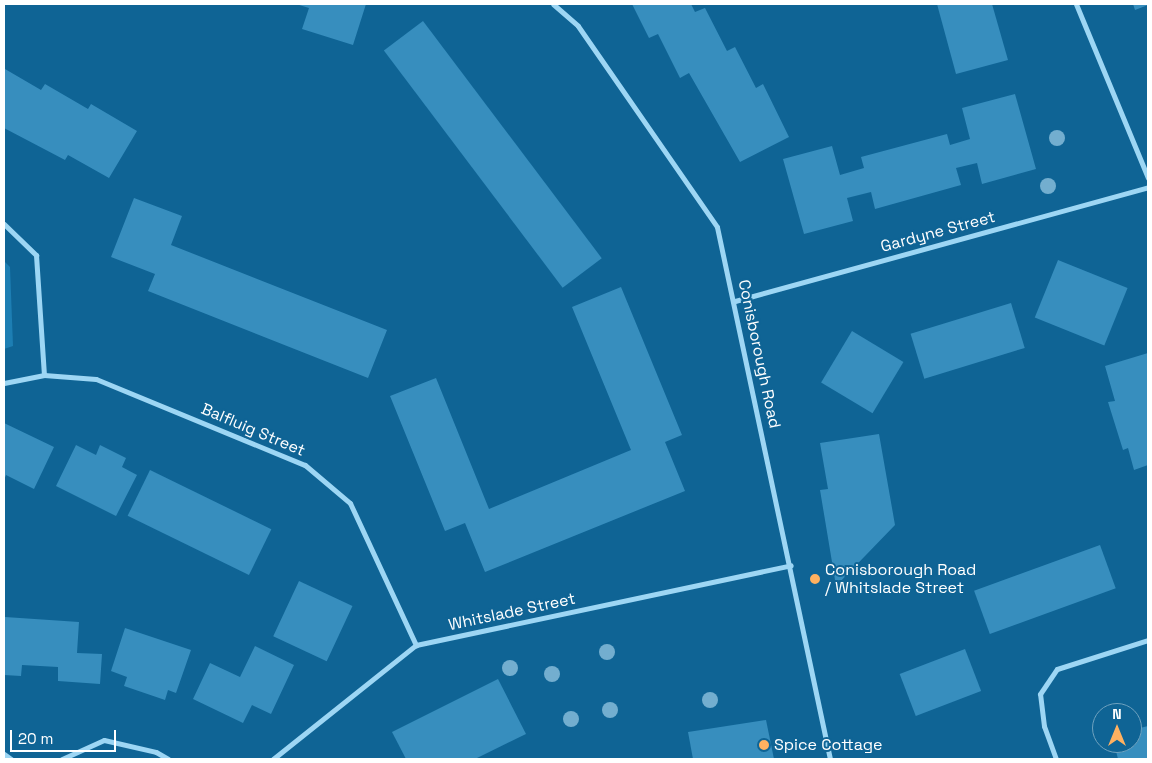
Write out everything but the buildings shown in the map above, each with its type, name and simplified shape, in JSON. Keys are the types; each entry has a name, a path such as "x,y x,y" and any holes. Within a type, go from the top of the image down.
{"street":[{"name":"Conisborough Road","path":"554,4 578,26 717,226 735,301 791,565 830,759"},
{"path":"1076,4 1148,178"},
{"name":"Gardyne Street","path":"735,301 1148,187"},
{"path":"4,224 36,255 44,375"},
{"name":"Balfluig Street","path":"4,383 44,375 96,379 305,465 350,503 416,646"},
{"name":"Whitslade Street","path":"273,759 416,646 791,565"},
{"path":"1056,759 1044,726 1040,694 1057,669 1148,640"},
{"path":"62,759 104,740 156,752 168,759"},
{"path":"4,754 11,759"}],"shaded area":[{"path":"4,261 10,267 13,346 4,349"}],"place":[{"name":"Conisborough Road / Whitslade Street","path":"815,579"},
{"name":"Spice Cottage","path":"764,745"}]}
